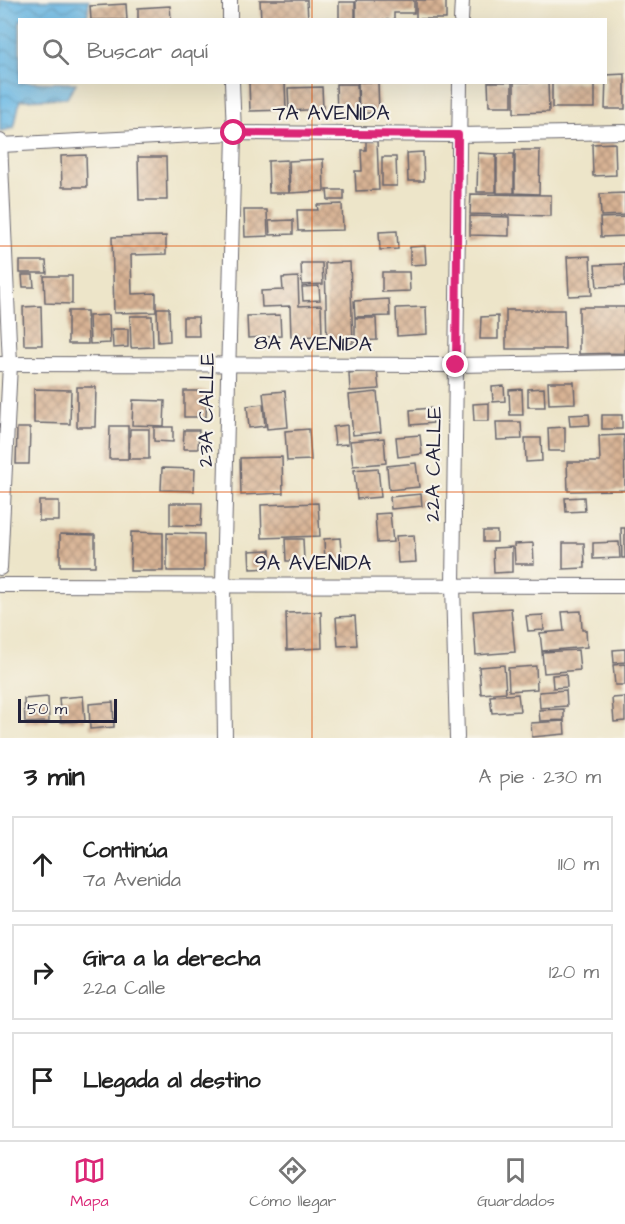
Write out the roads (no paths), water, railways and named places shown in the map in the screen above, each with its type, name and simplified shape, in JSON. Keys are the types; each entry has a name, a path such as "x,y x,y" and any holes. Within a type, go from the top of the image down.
{"street":[{"path":"230,0 230,18"},
{"path":"461,18 462,0"},
{"name":"23A CALLE","path":"225,738 223,584 234,133 232,84"},
{"name":"22A CALLE","path":"457,738 453,584 460,84"},
{"name":"7A AVENIDA","path":"0,143 234,133 458,135 625,132"},
{"path":"0,143 5,364 0,568"},
{"name":"8A AVENIDA","path":"5,364 456,365 625,362"},
{"name":"9A AVENIDA","path":"0,585 625,586"}],"water":[{"path":"0,0 89,0 87,18 18,18 18,84 75,84 67,98 20,100 14,128 0,131"}]}
